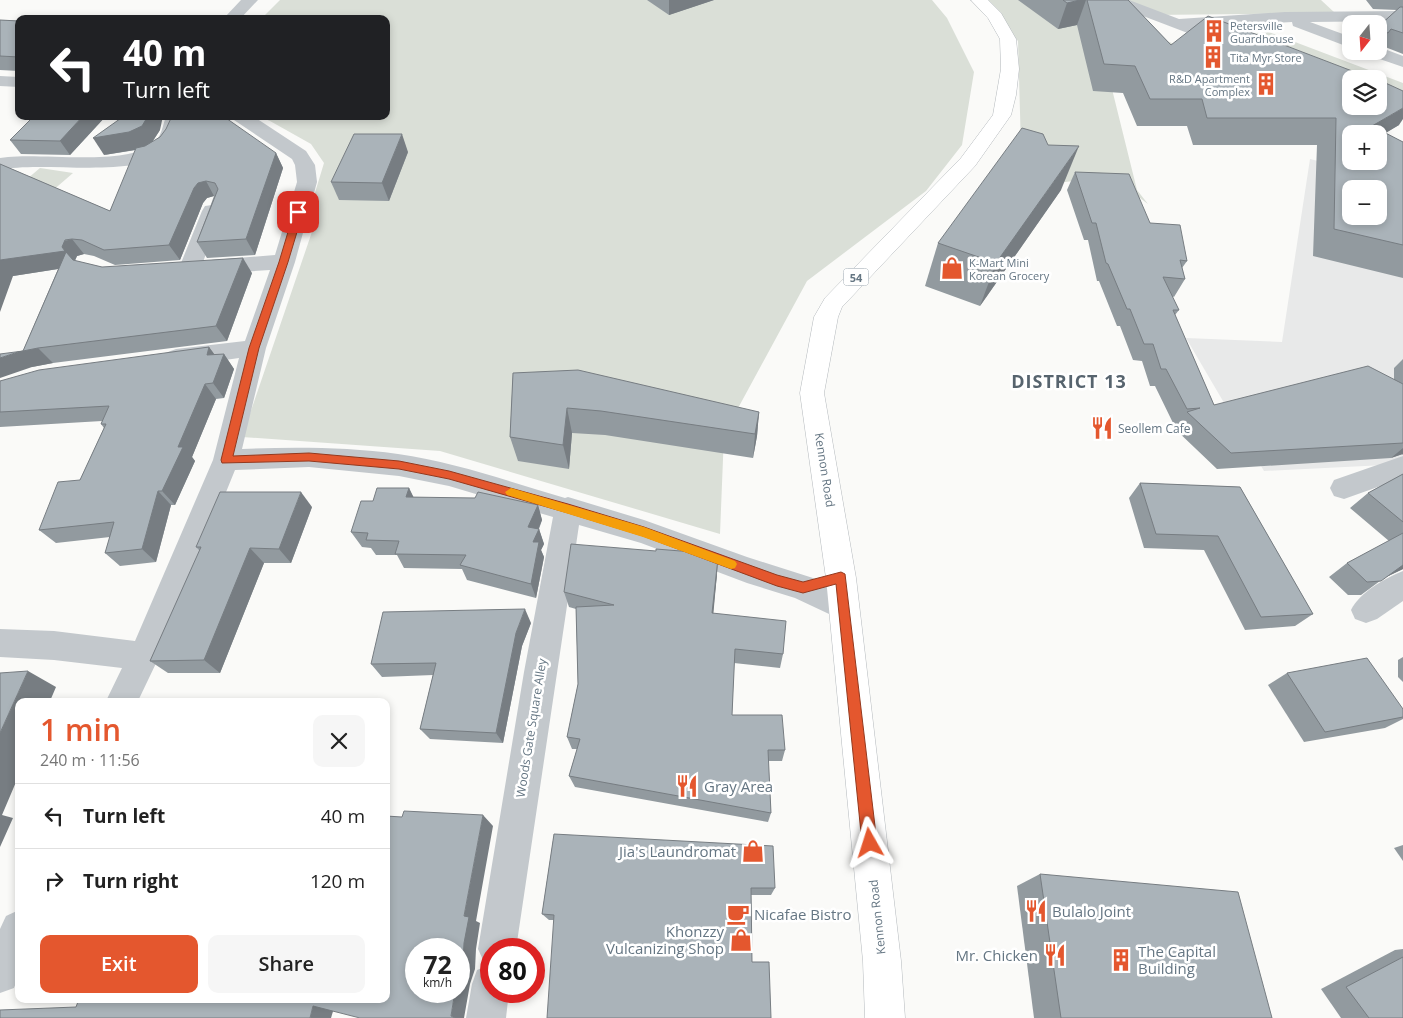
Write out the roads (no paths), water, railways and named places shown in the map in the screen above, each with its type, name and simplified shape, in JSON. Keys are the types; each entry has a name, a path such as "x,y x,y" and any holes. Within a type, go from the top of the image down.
{"highway":[{"name":"Kennon Road","path":"885,1018 882,961 843,593 812,393 826,317 842,292 968,162 1002,115 1008,95 1010,69 1008,39 1003,27 995,16 979,0"}],"street":[{"path":"235,15 250,0"},
{"path":"1116,0 1242,49"},
{"path":"1348,0 1366,15"},
{"path":"1388,16 1403,16"},
{"path":"1179,24 1285,17 1342,17"},
{"path":"1285,17 1342,39"},
{"path":"1388,56 1403,62"},
{"path":"0,81 15,82"},
{"path":"0,164 12,162 86,162 146,155 155,152 165,142 173,120"},
{"path":"124,698 144,657 226,460 254,348 284,262 307,182 305,165 299,155 246,120"},
{"path":"215,204 180,268 284,262"},
{"path":"155,361 254,348"},
{"path":"226,460 309,457 399,465 449,475 568,508 644,532 777,580 803,587 843,593"},
{"path":"1344,488 1403,467"},
{"name":"Woods Gate Square Alley","path":"499,938 540,672 568,508"},
{"path":"1366,610 1403,584"},
{"path":"0,643 78,648 144,657"},
{"path":"0,974 15,938"},
{"path":"486,1018 488,1003"}],"place":[{"name":"Petersville Guardhouse","path":"1214,31"},
{"name":"Tita Myr Store","path":"1213,57"},
{"name":"R&D Apartment Complex","path":"1266,84"},
{"name":"K-Mart Mini Korean Grocery","path":"952,268"},
{"name":"Seollem Cafe","path":"1102,428"},
{"name":"Gray Area","path":"687,786"},
{"name":"Jia's Laundromat","path":"753,851"},
{"name":"Bulalo Joint","path":"1036,911"},
{"name":"Nicafae Bistro","path":"738,914"},
{"name":"Khonzzy Vulcanizing Shop","path":"741,940"},
{"name":"Mr. Chicken","path":"1055,955"},
{"name":"The Capital Building","path":"1121,960"}],"district":[{"name":"DISTRICT 13","path":"1069,381"}]}
